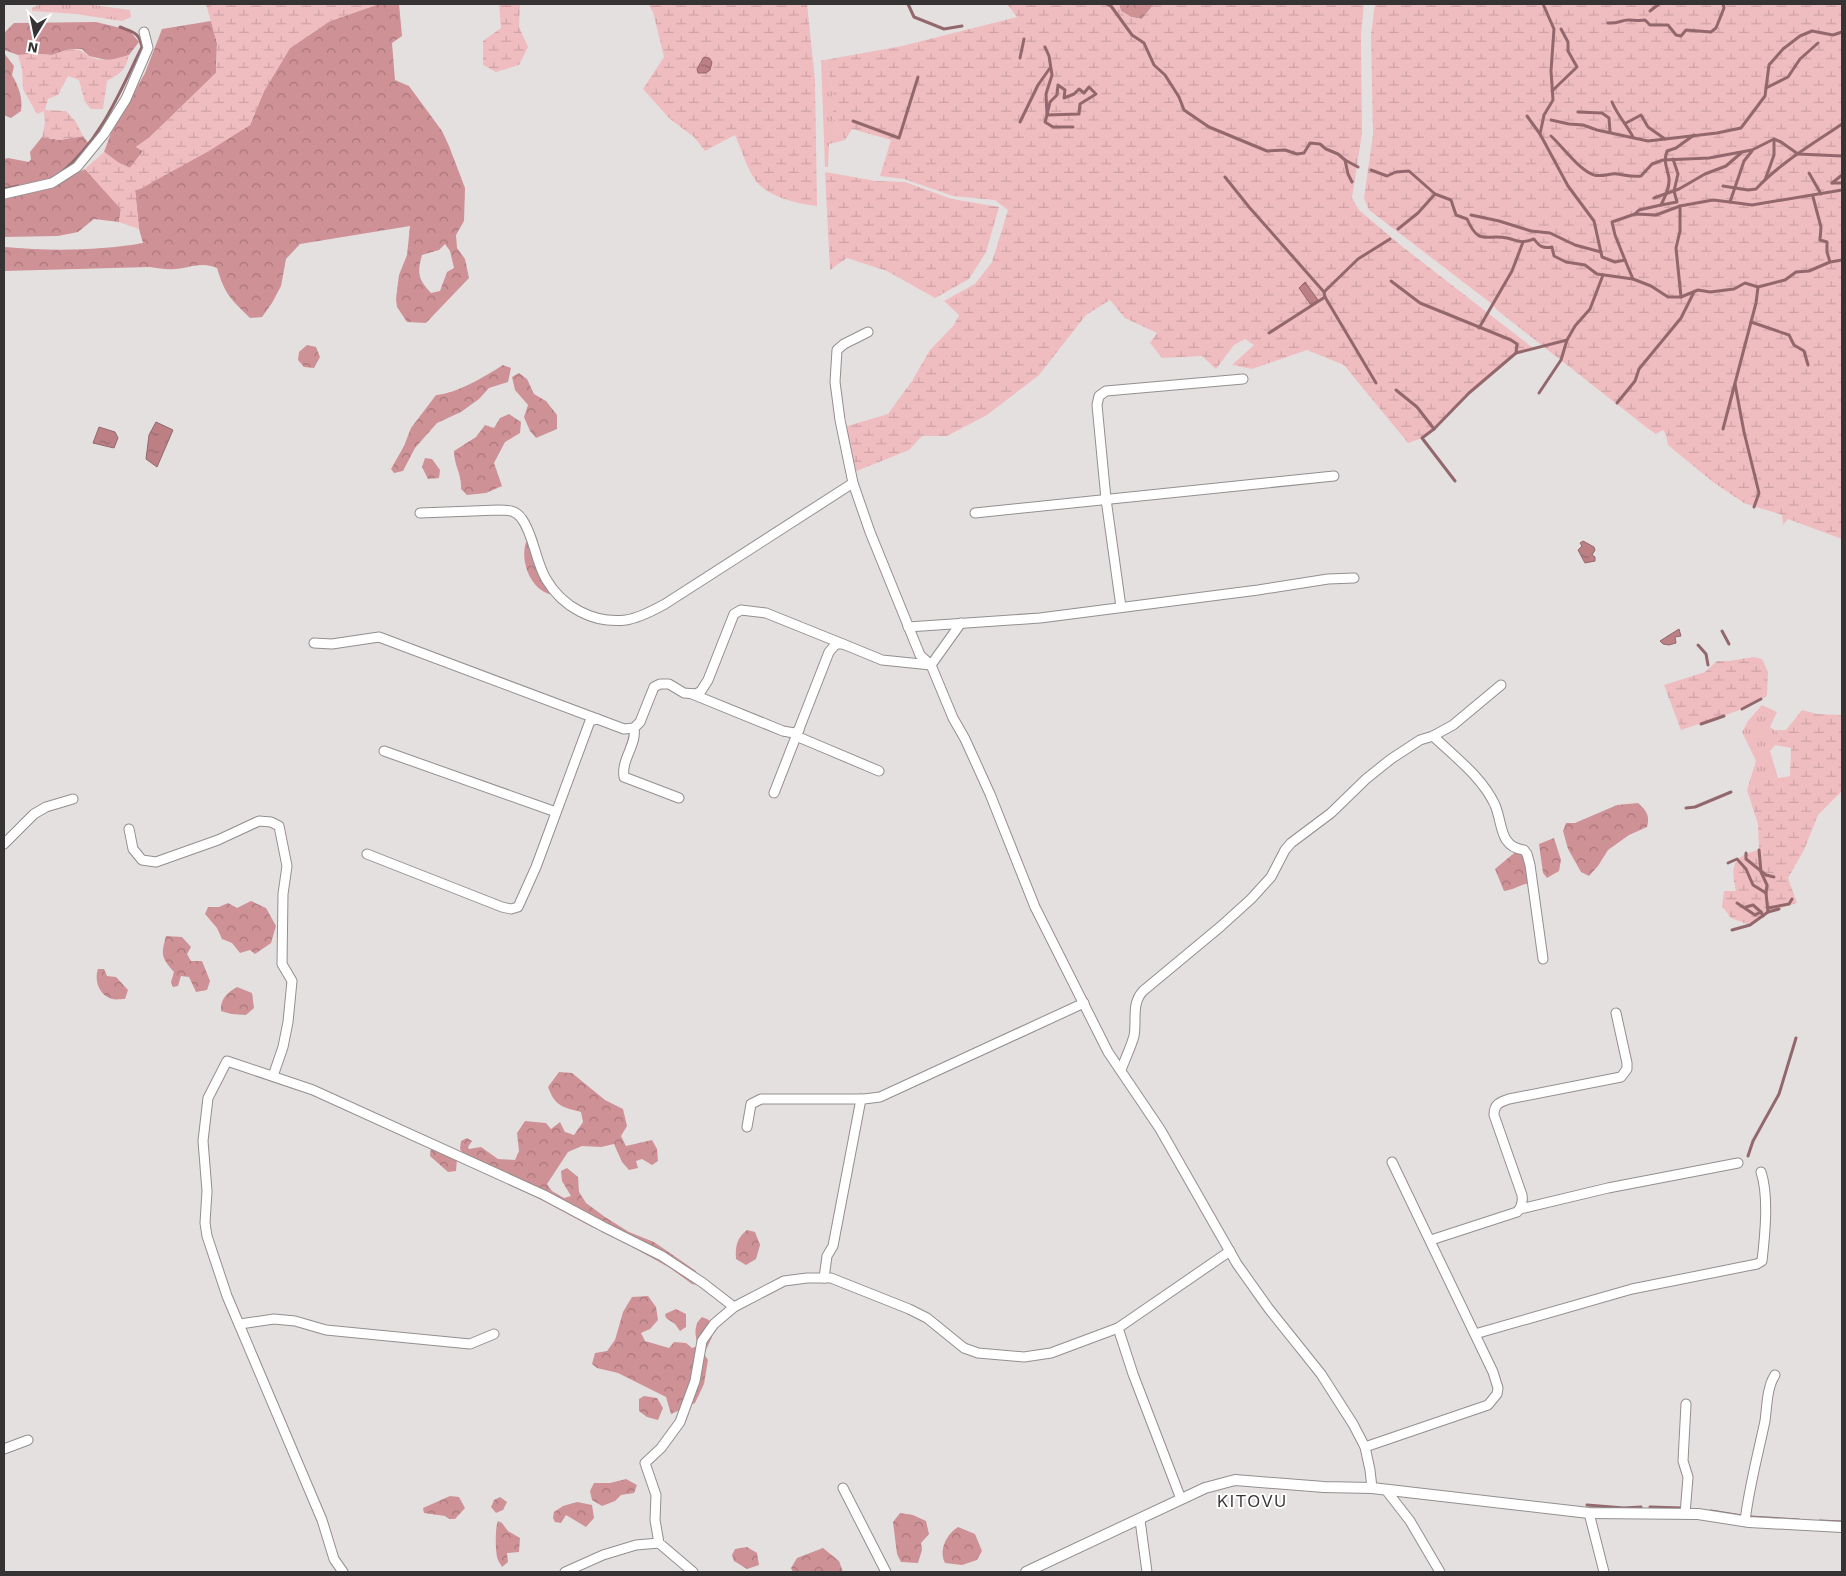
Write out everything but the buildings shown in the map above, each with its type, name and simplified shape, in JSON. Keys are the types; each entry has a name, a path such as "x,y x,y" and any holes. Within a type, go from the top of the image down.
{"street":[{"path":"4,194 52,183 77,167 104,134 126,99 148,48 144,32"},
{"path":"868,332 839,347 836,354 835,382 837,402 854,483 870,532 908,628 920,655 931,665 953,718 965,739 1005,828 1035,906 1108,1052 1160,1129 1230,1251 1256,1291 1321,1374 1353,1424 1365,1447 1372,1488"},
{"path":"1121,607 1106,499 1098,406 1099,396 1106,391 1243,380"},
{"path":"975,513 1334,476"},
{"path":"420,513 508,510 516,513 522,519 529,534 546,580 562,599 578,611 597,619 628,620 659,607 854,483"},
{"path":"908,628 1040,618 1258,590 1328,579 1354,578"},
{"path":"689,693 696,694 701,691 708,680 734,614 741,610 766,614 882,660 931,665"},
{"path":"931,665 960,623"},
{"path":"314,642 332,644 379,637 624,729 634,728 640,722 654,687 660,684 669,684 783,731 798,733 879,771"},
{"path":"774,793 829,652 836,644 843,644"},
{"path":"1121,1070 1133,1037 1135,1007 1138,997 1251,899 1271,877 1290,843 1331,813 1384,764 1420,740 1433,736 1461,720 1501,685"},
{"path":"367,854 502,907 511,909 518,907 536,867 590,721 598,719"},
{"path":"634,728 635,736 622,768 624,777 679,798"},
{"path":"1433,736 1479,781 1495,805 1509,845 1516,849 1524,850 1527,854 1543,959"},
{"path":"384,751 556,812"},
{"path":"4,844 34,814 46,807 73,799"},
{"path":"129,829 133,848 142,860 156,862 218,840 259,821 271,822 279,826 287,866 283,894 282,964 292,981 283,1048 273,1076"},
{"path":"747,1127 751,1104 761,1099 861,1099 880,1097 1084,1003"},
{"path":"1520,1209 1523,1200 1522,1195 1494,1115 1494,1107 1498,1103 1509,1099 1621,1077 1627,1069 1627,1064 1616,1013"},
{"path":"343,1572 334,1559 322,1520 227,1296 207,1236 205,1223 207,1191 203,1141 208,1098 228,1061 337,1100 544,1195 662,1256 703,1283 734,1307"},
{"path":"824,1278 827,1256 833,1246 861,1099"},
{"path":"1365,1447 1488,1405 1494,1400 1498,1388 1431,1240 1392,1162"},
{"path":"1431,1240 1517,1212 1520,1209 1608,1188 1738,1163"},
{"path":"1475,1334 1632,1289 1757,1264 1762,1260 1766,1191 1761,1172"},
{"path":"693,1572 659,1543 656,1520 656,1495 645,1463 661,1448 680,1422 695,1381 702,1341 714,1324 734,1307 784,1281 807,1278 831,1278 927,1318 964,1348 978,1353 1024,1357 1051,1353 1118,1328 1230,1251"},
{"path":"240,1324 274,1319 295,1321 326,1330 470,1344 494,1334"},
{"path":"1118,1328 1133,1374 1181,1499"},
{"path":"1744,1521 1771,1381 1775,1375"},
{"path":"1685,1514 1688,1477 1683,1461 1686,1404"},
{"path":"4,1449 28,1440"},
{"path":"1026,1572 1205,1488 1235,1480 1324,1487 1372,1488 1589,1513 1685,1514 1744,1521 1842,1527"},
{"path":"844,1488 886,1572"},
{"path":"1386,1490 1410,1522 1440,1572"},
{"path":"1589,1513 1604,1572"},
{"path":"1140,1520 1147,1572"},
{"path":"565,1572 611,1552 636,1545 659,1543"}],"green space":[{"path":"87,4 130,10 131,17 122,21 76,14 32,11 32,8 38,5"},
{"path":"206,4 379,4 330,21 290,48 264,91 250,125 209,151 135,190 139,229 119,222 121,209 85,169 104,152 119,163 130,168 143,151 136,147 150,137 216,73 217,43"},
{"path":"379,4 399,4 402,36 392,43 395,80 409,86 442,131 465,188 464,221 456,235 457,248 465,259 469,278 426,323 407,322 397,307 399,275 407,255 410,226 300,244 286,259 281,286 262,317 250,318 238,306 226,291 217,268 212,266 201,265 171,269 150,267 4,271 4,247 74,250 143,243 139,229 135,190 140,189 250,125 264,91 290,48 330,21","holes":["445,244 450,251 454,268 447,272 440,291 431,293 423,284 420,276 419,267 422,255 439,250"]},
{"path":"499,4 520,4 519,27 528,47 519,65 496,72 483,65 483,41 501,28"},
{"path":"648,4 807,4 815,80 817,206 781,198 762,187 750,170 735,135 705,151 694,137 670,119 643,89 664,57 653,12"},
{"path":"1007,4 1119,4 1121,11 1131,17 1142,19 1154,4 1364,4 1361,36 1362,133 1352,198 1359,210 1404,248 1533,348 1516,353 1469,393 1422,438 1408,443 1344,365 1307,350 1252,369 1232,365 1254,345 1245,339 1234,345 1216,369 1202,356 1162,358 1150,343 1157,333 1125,318 1110,300 1086,315 1039,375 987,415 947,436 922,436 909,450 854,472 844,427 888,414 912,381 930,350 954,325 959,315 944,301 975,284 992,262 1008,210 995,200 953,196 904,179 880,176 891,140 852,129 845,140 833,117 833,91 825,60 902,46 1017,17"},
{"path":"1119,4 1154,4 1142,19 1131,17 1121,11"},
{"path":"1375,4 1842,4 1842,539 1788,519 1783,525 1782,515 1744,503 1713,482 1668,445 1663,430 1656,434 1646,427 1497,310 1492,304 1369,210 1364,198 1373,135 1371,35"},
{"path":"211,21 217,43 216,73 150,137 136,147 143,151 130,168 119,163 104,152 111,133 145,73 162,29"},
{"path":"96,22 129,30 139,42 129,55 111,61 89,56 82,49 70,49 52,55 18,55 4,50 4,33 14,23"},
{"path":"70,49 80,50 89,56 104,60 129,55 122,71 107,81 103,109 91,109 85,102 79,80 68,76 58,95 48,99 45,110 66,111 76,122 83,136 59,140 42,137 45,123 44,111 37,114 23,89 22,69 18,55 52,55"},
{"path":"4,53 14,66 12,75 21,97 21,111 11,118 4,115"},
{"path":"821,60 825,60 833,91 833,117 845,140 829,144 828,167 825,167"},
{"path":"83,136 89,144 61,173 33,184 4,188 4,159 29,162 31,159 30,152 42,137 59,140"},
{"path":"85,169 121,209 119,222 94,219 78,232 58,236 4,237 4,199 44,190"},
{"path":"825,172 876,181 905,182 952,199 999,207 986,252 969,279 935,298 887,271 847,258 830,270"},
{"path":"307,345 316,347 320,357 314,368 304,367 298,360 299,352"},
{"path":"503,365 511,368 508,382 489,388 479,399 461,412 437,423 415,448 403,471 394,473 391,469 404,446 411,428 436,395 462,388"},
{"path":"519,373 527,379 534,394 546,401 557,415 557,429 536,438 530,431 524,417 528,405 515,390 512,377"},
{"path":"509,414 521,422 520,433 505,442 494,463 502,486 486,493 467,495 461,489 454,451 476,437 485,425 494,428 500,418"},
{"path":"425,458 432,459 440,470 439,478 428,479 422,467"},
{"path":"526,542 530,544 559,595 542,591 530,577 525,559 524,550"},
{"path":"1754,657 1762,659 1768,672 1767,696 1737,711 1681,730 1664,685 1705,672 1717,661"},
{"path":"1762,705 1777,712 1770,727 1783,736 1770,751 1778,778 1768,780 1747,790 1756,761 1742,732 1748,721"},
{"path":"1802,710 1817,714 1842,715 1842,791 1818,815 1804,850 1788,878 1797,903 1768,912 1750,925 1731,918 1722,906 1724,891 1736,891 1733,875 1736,863 1744,855 1759,850 1758,824 1747,790 1768,780 1790,776 1791,748 1775,745 1783,736 1775,730 1786,730"},
{"path":"1638,803 1647,814 1647,827 1629,835 1608,850 1589,876 1581,872 1568,849 1563,831 1566,823 1575,823 1617,805"},
{"path":"1554,838 1561,860 1559,871 1547,878 1543,873 1539,844"},
{"path":"1519,849 1525,853 1529,883 1504,891 1495,869"},
{"path":"251,901 266,908 276,926 271,943 255,954 250,950 240,953 232,943 222,939 217,928 205,914 208,907 219,907 228,903 237,908"},
{"path":"166,936 182,937 191,947 187,954 191,961 202,961 210,981 207,990 196,992 189,977 181,976 178,986 173,987 171,982 174,972 163,956"},
{"path":"98,969 104,969 107,976 116,977 128,990 125,999 112,999 101,991 97,982"},
{"path":"237,987 252,993 254,1008 246,1015 221,1011 225,997"},
{"path":"559,1072 572,1073 605,1100 623,1109 627,1126 621,1136 626,1146 652,1140 657,1149 658,1161 652,1165 642,1159 636,1161 638,1168 629,1170 622,1162 614,1144 601,1147 582,1146 568,1152 547,1184 552,1191 564,1198 571,1196 562,1181 561,1171 567,1168 578,1177 579,1192 586,1203 629,1232 654,1242 696,1271 698,1285 692,1284 670,1268 629,1245 517,1187 491,1176 468,1161 460,1149 461,1141 467,1138 472,1141 468,1147 469,1149 481,1147 498,1159 515,1160 519,1151 517,1133 525,1121 546,1123 551,1129 560,1122 565,1132 574,1135 583,1122 581,1112 560,1105 553,1098 548,1087"},
{"path":"431,1147 457,1159 456,1171 448,1172 430,1156"},
{"path":"747,1230 755,1232 760,1245 756,1259 746,1265 736,1259 736,1250 739,1239"},
{"path":"648,1296 656,1307 658,1320 650,1329 641,1333 645,1341 669,1348 674,1342 686,1343 692,1348 698,1346 696,1338 697,1323 702,1317 709,1320 712,1337 704,1354 708,1360 704,1384 695,1403 671,1414 666,1397 618,1373 597,1368 592,1364 595,1353 607,1351 615,1340 623,1312 632,1297"},
{"path":"676,1309 686,1314 686,1327 680,1331 675,1324 666,1318 665,1314"},
{"path":"644,1396 657,1398 663,1408 658,1420 647,1417 639,1411 639,1399"},
{"path":"626,1479 637,1485 634,1493 621,1495 615,1501 602,1506 592,1500 590,1491 594,1483 610,1483"},
{"path":"450,1496 459,1497 465,1508 455,1519 424,1513 423,1508"},
{"path":"500,1497 507,1502 503,1510 496,1513 491,1507 494,1500"},
{"path":"577,1502 592,1505 594,1518 586,1527 566,1515 561,1523 555,1522 553,1518 554,1512 563,1506"},
{"path":"900,1513 913,1515 926,1521 929,1534 921,1543 922,1550 918,1563 901,1562 897,1554 893,1522"},
{"path":"498,1521 508,1531 520,1538 519,1552 507,1553 508,1562 502,1567 496,1552"},
{"path":"958,1527 975,1534 982,1551 977,1560 962,1565 945,1563 943,1548 947,1538"},
{"path":"747,1547 757,1553 759,1565 747,1569 734,1561 732,1555 735,1549"},
{"path":"823,1548 839,1561 843,1572 793,1572 791,1568 797,1558"}],"water":[{"path":"704,57 709,58 712,62 710,70 706,73 698,73 697,69"},
{"path":"1305,282 1318,300 1311,305 1299,288"},
{"path":"156,422 173,430 157,467 146,459 149,435"},
{"path":"99,427 115,432 118,438 114,448 93,443"},
{"path":"1583,541 1594,547 1595,550 1592,555 1595,557 1595,561 1585,563 1578,550 1582,546 1580,543"},
{"path":"1679,629 1681,636 1675,637 1676,643 1669,645 1663,644 1660,641"}],"waterway":[{"path":"908,4 914,17 944,29 962,26"},
{"path":"1107,4 1111,6 1132,35 1144,43 1154,65 1165,75 1179,97 1184,110 1209,127 1267,151 1285,150 1297,154 1304,153 1310,143 1320,144 1358,167"},
{"path":"1543,4 1554,29 1551,71 1553,100 1544,115 1540,134 1568,186 1594,221 1602,257 1615,262 1625,260 1633,279"},
{"path":"1650,11 1659,4"},
{"path":"1608,23 1626,20 1645,20 1650,25 1668,25 1676,35 1681,36 1686,30 1711,32 1716,28 1724,8 1723,4"},
{"path":"62,172 76,159 99,130 142,47 137,35 120,27"},
{"path":"1552,91 1577,67 1568,51 1568,42 1561,29"},
{"path":"1551,120 1583,125 1597,130 1648,141 1717,133 1741,128 1765,96 1769,65 1783,49 1800,36 1812,31 1833,35 1842,32"},
{"path":"1020,58 1024,39"},
{"path":"1766,88 1788,77 1800,59 1818,43"},
{"path":"1045,47 1049,56 1052,75 1046,94 1047,115 1045,122 1053,127 1073,127"},
{"path":"1020,122 1038,85 1050,68"},
{"path":"853,121 899,138 918,77"},
{"path":"1058,85 1065,90 1064,98 1074,94 1079,89 1084,93 1089,87 1096,94 1080,104 1079,114 1047,115 1050,102 1057,95 1058,85"},
{"path":"1612,102 1633,137"},
{"path":"1578,112 1602,113 1609,118 1610,132"},
{"path":"1626,123 1641,115 1648,127 1665,139"},
{"path":"1527,116 1540,134"},
{"path":"1723,186 1748,190 1756,189 1786,162 1842,124"},
{"path":"1635,214 1639,210 1661,205 1669,185 1665,161 1667,151 1676,148 1694,135"},
{"path":"1551,136 1571,158 1594,175 1641,176 1652,164 1663,160 1709,158 1752,150 1774,139 1798,154 1842,156"},
{"path":"1765,180 1774,155 1774,139"},
{"path":"1681,297 1676,248 1680,231 1680,206 1713,200 1730,202 1744,161 1752,151"},
{"path":"1654,198 1679,189 1705,174 1726,166 1741,153"},
{"path":"1661,205 1677,202 1674,191 1678,174 1673,159"},
{"path":"1345,160 1352,182"},
{"path":"1371,170 1387,176 1396,172 1409,171 1435,194 1451,200 1456,215 1467,219 1475,233 1479,236 1507,238 1522,242 1534,239 1546,248 1552,247 1554,256 1566,262 1585,265 1597,274 1633,279 1651,286 1668,297 1681,297 1698,290 1710,292 1734,289 1745,283 1758,287 1785,280 1796,272 1809,271 1830,262 1842,260"},
{"path":"1809,173 1821,194"},
{"path":"1832,183 1842,175"},
{"path":"1225,177 1324,292 1358,259 1390,239"},
{"path":"1832,183 1842,183"},
{"path":"4,189 18,186"},
{"path":"1730,202 1752,205 1842,190"},
{"path":"1398,229 1418,213 1435,194"},
{"path":"1813,197 1821,227 1820,240 1827,242 1830,262"},
{"path":"1625,260 1612,222 1635,214 1656,215 1680,206"},
{"path":"1471,215 1531,231 1550,233 1575,245 1601,252"},
{"path":"1479,328 1512,271 1523,242"},
{"path":"1539,393 1561,360 1567,340 1575,326 1590,309 1603,275"},
{"path":"1391,281 1420,303 1511,340 1517,344 1516,353"},
{"path":"1723,429 1756,303 1758,287"},
{"path":"1324,292 1325,297 1376,383"},
{"path":"1617,403 1635,381 1639,369 1681,318 1694,292"},
{"path":"1269,333 1325,297"},
{"path":"1751,322 1789,335 1794,345 1804,351 1808,365"},
{"path":"1455,481 1422,438 1434,429 1469,393 1516,353 1567,340"},
{"path":"1735,384 1744,432 1759,493 1754,507"},
{"path":"1396,390 1417,407 1434,429"},
{"path":"1722,631 1729,644"},
{"path":"1698,645 1706,654 1708,665"},
{"path":"1742,709 1761,699"},
{"path":"1701,724 1724,716"},
{"path":"1686,808 1695,807 1731,792"},
{"path":"1759,850 1761,872 1767,885 1768,912"},
{"path":"1746,853 1746,859 1766,875 1774,877"},
{"path":"1728,863 1737,859 1746,869 1753,885 1766,893"},
{"path":"1768,908 1789,904 1792,899"},
{"path":"1737,903 1755,915 1761,912 1763,916"},
{"path":"1746,907 1753,905 1761,912"},
{"path":"1732,930 1750,925 1768,912 1779,909"},
{"path":"1748,1156 1753,1141 1779,1094 1796,1038"},
{"path":"1587,1505 1624,1508 1641,1507"},
{"path":"1650,1507 1681,1508"},
{"path":"1711,1511 1742,1516"},
{"path":"1750,1517 1799,1520"},
{"path":"1820,1521 1842,1522"}],"district":[{"name":"KITOVU","path":"1252,1500"}]}
